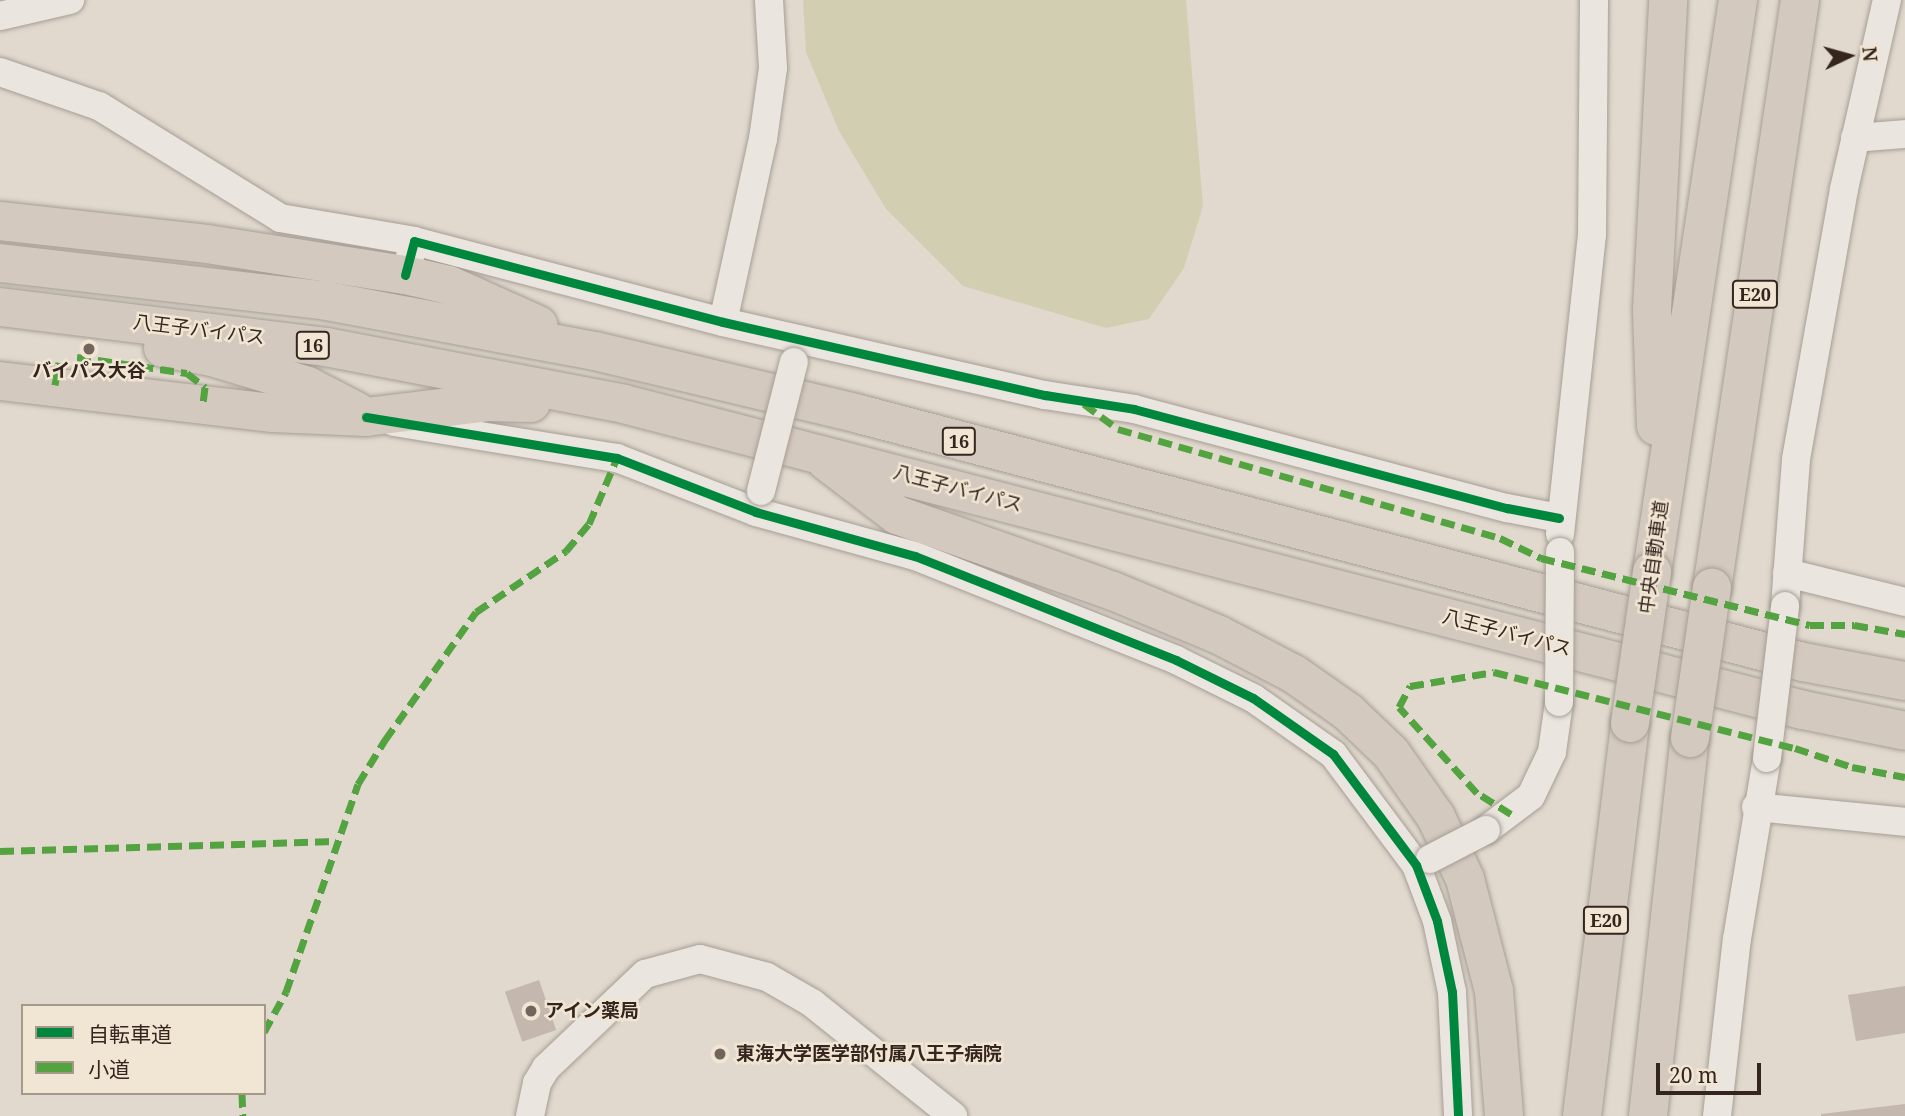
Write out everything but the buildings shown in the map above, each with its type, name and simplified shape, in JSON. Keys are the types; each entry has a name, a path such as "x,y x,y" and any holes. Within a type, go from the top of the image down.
{"highway":[{"path":"1659,522 1652,310 1668,0"},
{"name":"中央自動車道","path":"1582,1116 1630,723 1738,0"},
{"name":"E20","path":"1648,1116 1690,738 1800,0"},
{"name":"16","path":"0,221 207,244 409,258 449,285 595,351"},
{"name":"16","path":"0,263 322,300 595,351 859,414 1803,662 1905,681"},
{"path":"12,308 74,332 212,357 308,386 366,417"},
{"name":"八王子バイパス","path":"12,308 326,348 624,404 1803,710 1905,730"},
{"path":"0,381 273,413 366,417 488,402 624,404"},
{"path":"813,451 897,515 1113,591 1219,635 1294,674 1348,712 1391,753 1436,817 1465,879 1494,991 1504,1116"}],"street":[{"path":"0,16 70,0"},
{"path":"723,322 763,139 773,68 769,0"},
{"path":"1423,862 1486,830 1531,796 1552,752 1559,702 1559,518 1583,338 1592,234 1594,0"},
{"path":"1717,1116 1756,807 1767,758 1785,606 1796,459 1855,138 1887,0"},
{"path":"0,72 99,106 280,218 409,258 723,322 799,351 1134,409 1507,508 1559,518"},
{"path":"1855,138 1905,134"},
{"path":"759,501 799,351"},
{"path":"366,417 582,449 759,501 915,556 1176,660 1253,698 1333,754 1423,862 1452,992 1458,1116"},
{"path":"1787,573 1905,602"},
{"path":"1756,807 1905,822"},
{"path":"530,1116 537,1083 546,1068 645,974 700,959 767,977 811,1003 953,1116"}],"shaded area":[{"path":"803,0 1186,0 1203,206 1184,268 1149,319 1106,328 963,286 886,209 839,131 806,52"}],"marked path":[{"path":"77,357 187,373 205,387 203,403"},
{"path":"55,385 59,362"},
{"path":"1084,404 1118,429 1500,538 1541,558 1810,625 1854,625 1905,634"},
{"path":"266,1028 286,992 358,784 385,740 476,612 566,551 589,524 617,458"},
{"path":"1511,814 1477,793 1399,707 1410,686 1494,672 1795,748 1852,767 1905,777"},
{"path":"0,851 335,841"},
{"path":"242,1095 243,1116"}],"cycle path":[{"path":"405,275 414,241 723,322 1045,395 1134,409 1507,508 1559,518"},
{"path":"366,417 617,458 756,512 915,556 1176,660 1253,698 1333,754 1416,865 1437,921 1452,992 1458,1116"}],"place":[{"name":"バイパス大谷","path":"89,349"},
{"name":"アイン薬局","path":"531,1011"},
{"name":"東海大学医学部付属八王子病院","path":"720,1054"}]}
